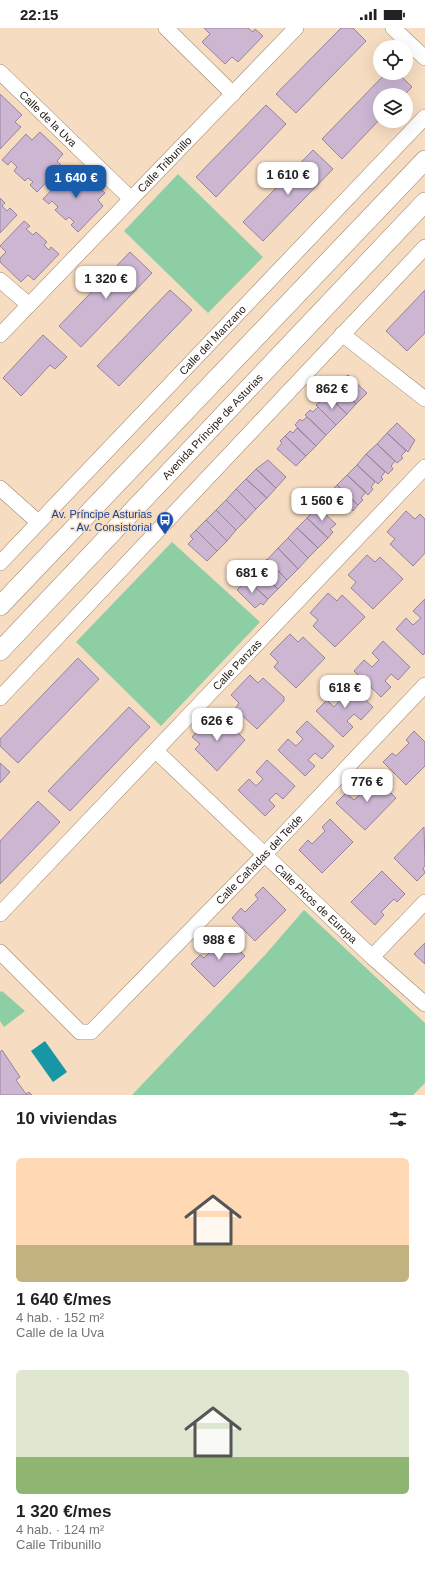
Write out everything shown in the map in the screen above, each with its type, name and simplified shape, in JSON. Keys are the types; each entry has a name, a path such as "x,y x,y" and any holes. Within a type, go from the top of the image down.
{"street":[{"path":"166,28 233,94"},
{"name":"Calle Tribunillo","path":"0,335 296,28"},
{"path":"393,28 425,58"},
{"name":"Calle de la Uva","path":"0,72 131,199"},
{"name":"Calle del Manzano","path":"0,563 425,117"},
{"path":"0,606 425,160"},
{"name":"Avenida Príncipe de Asturias","path":"0,651 425,202"},
{"path":"0,698 425,247"},
{"path":"0,280 29,305"},
{"path":"342,334 425,399"},
{"name":"Calle Panzas","path":"0,914 425,467"},
{"path":"0,488 38,522"},
{"path":"0,686 48,647"},
{"name":"Calle Cañadas del Teide","path":"0,952 80,1032 91,1032 265,854 425,685"},
{"name":"Calle Picos de Europa","path":"156,751 372,957 425,1004"},
{"path":"372,957 425,902"}],"green space":[{"path":"178,174 263,257 208,313 124,231"},
{"path":"172,542 260,622 161,726 76,642"},
{"path":"304,910 425,1023 425,1083 413,1095 132,1095 265,955"},
{"path":"2,991 25,1011 4,1027 0,1021 0,992"}],"water":[{"path":"45,1041 67,1072 53,1082 31,1051"}],"building":[{"path":"204,28 248,28 253,32 255,29 263,36 238,62 232,57 225,64 202,42 210,34"},
{"path":"341,28 353,28 366,41 296,113 276,94"},
{"path":"379,80 405,80 412,87 373,88 373,126 342,159 322,139"},
{"path":"0,94 22,115 15,122 21,127 0,149"},
{"path":"266,105 286,124 216,197 196,177"},
{"path":"40,132 63,154 57,161 62,166 37,192 30,185 33,182 28,178 25,181 14,171 17,167 11,161 8,165 2,160 26,134 32,140"},
{"path":"313,150 333,169 263,241 243,222"},
{"path":"81,171 105,193 98,200 103,206 78,232 71,225 74,222 69,217 66,220 55,210 58,207 52,201 49,204 43,199 67,174 74,180"},
{"path":"0,198 5,203 2,206 7,211 10,208 17,215 0,233"},
{"path":"24,221 30,226 26,229 33,235 36,232 47,242 44,245 49,250 51,247 59,254 34,280 28,275 21,282 0,262 0,258 6,252 0,246"},
{"path":"130,252 152,273 81,347 59,326"},
{"path":"170,290 192,310 119,386 97,366"},
{"path":"425,290 425,333 407,351 386,331"},
{"path":"43,335 67,357 55,369 50,365 21,396 3,378"},
{"path":"348,375 367,393 356,404 335,384"},
{"path":"338,386 356,404 347,414 326,394 330,389 333,391"},
{"path":"328,396 347,414 336,425 316,405"},
{"path":"318,407 336,425 326,435 305,415 310,410 313,412"},
{"path":"307,417 326,435 316,446 295,425 300,419 302,421"},
{"path":"397,423 415,440 408,452 387,433"},
{"path":"297,428 316,446 306,456 285,436 290,431 293,433"},
{"path":"387,433 406,451 401,456 403,458 397,463 377,444"},
{"path":"285,436 306,456 296,466 277,449 282,443 280,441"},
{"path":"377,444 395,461 391,466 393,469 388,474 366,454"},
{"path":"366,454 385,472 381,477 383,479 378,484 357,465"},
{"path":"268,460 286,477 276,488 256,469"},
{"path":"357,465 375,482 371,487 373,489 368,495 347,475"},
{"path":"256,469 276,488 267,498 246,479"},
{"path":"347,475 366,492 361,498 363,500 358,505 337,485"},
{"path":"246,479 267,498 256,509 236,489"},
{"path":"337,485 358,505 353,511 350,508 345,514 326,496"},
{"path":"236,489 256,509 246,520 226,500"},
{"path":"226,500 246,520 236,530 216,510"},
{"path":"317,507 336,524 330,529 333,532 328,538 307,518"},
{"path":"216,510 236,530 227,541 206,520"},
{"path":"406,511 415,519 420,514 425,519 425,553 413,566 390,544 395,539 387,532"},
{"path":"307,518 328,538 318,548 297,528"},
{"path":"206,520 227,541 217,551 196,530"},
{"path":"297,528 318,548 308,558 288,538"},
{"path":"196,530 217,551 207,561 188,544 193,539 190,536"},
{"path":"288,538 308,558 298,569 278,548"},
{"path":"278,548 298,569 287,580 267,560"},
{"path":"367,555 375,562 380,557 403,579 373,609 351,588 356,582 348,575"},
{"path":"267,559 287,580 278,589 257,570"},
{"path":"257,570 278,589 268,599 247,580"},
{"path":"247,580 268,599 263,605 261,603 255,608 237,590"},
{"path":"328,593 337,601 342,595 365,617 335,647 313,626 318,620 310,613"},
{"path":"425,599 425,653 423,655 396,629 406,618 413,625 421,618 413,611"},
{"path":"290,634 298,642 303,637 325,658 296,688 274,667 278,662 270,654"},
{"path":"383,641 410,667 398,680 391,674 385,681 391,687 381,697 354,671 364,660 372,667 379,660 372,653"},
{"path":"78,658 99,679 18,763 0,746 0,739"},
{"path":"250,675 258,683 263,678 284,697 284,701 257,729 235,709 239,703 231,695"},
{"path":"345,681 373,707 361,720 354,714 347,721 353,727 343,737 316,711 327,700 334,707 341,699 334,693"},
{"path":"129,707 150,727 70,811 48,791"},
{"path":"211,716 219,724 224,719 245,740 217,771 195,749 200,744 192,737"},
{"path":"307,721 334,746 322,759 315,753 308,760 315,766 305,776 278,750 288,739 296,746 303,739 296,732"},
{"path":"414,731 425,742 425,766 406,785 383,762 392,753 396,756 409,743 406,740"},
{"path":"267,760 295,786 283,799 276,793 269,800 275,806 265,816 238,790 249,779 256,786 263,779 256,772"},
{"path":"0,763 10,772 0,783"},
{"path":"372,775 396,798 365,830 336,803 346,793 354,800 368,787 364,784"},
{"path":"38,801 60,822 0,884 0,841"},
{"path":"330,819 353,842 322,873 299,850 308,840 312,844 325,831 322,827"},
{"path":"424,827 425,866 423,868 425,873 417,881 394,858"},
{"path":"382,871 405,894 397,902 394,899 381,912 384,915 375,925 351,902"},
{"path":"263,887 286,910 255,941 232,918 241,908 245,912 258,899 255,895"},
{"path":"222,934 245,956 214,987 191,964 200,955 204,958 217,945 214,942"},
{"path":"425,943 425,964 414,954"},
{"path":"2,1050 20,1077 16,1080 26,1094 29,1092 32,1095 0,1095 0,1052"}],"place":[{"name":"Av. Príncipe Asturias - Av. Consistorial","path":"165,535"}]}
